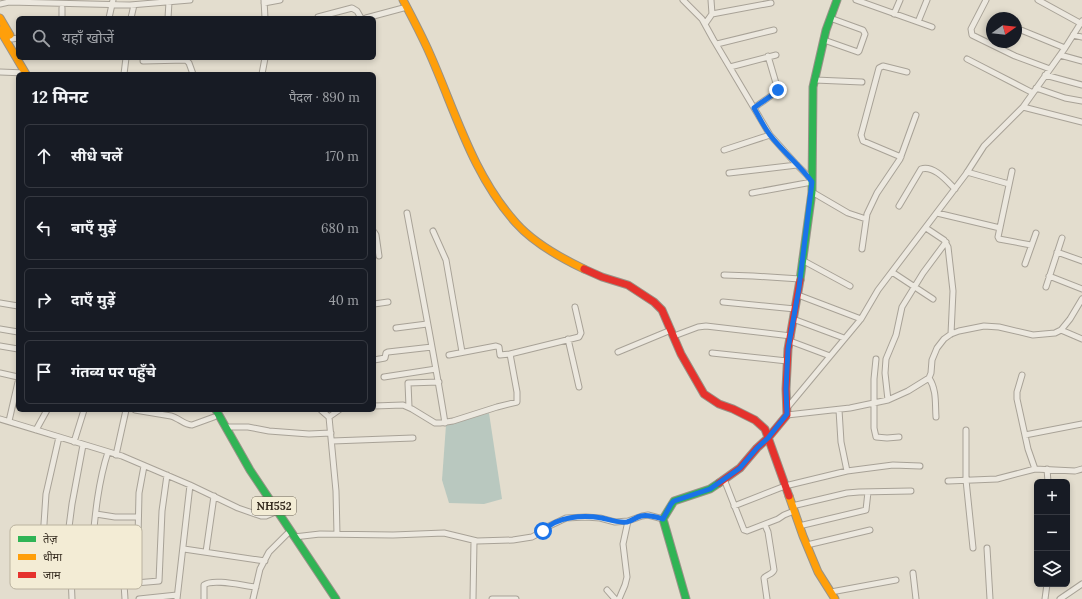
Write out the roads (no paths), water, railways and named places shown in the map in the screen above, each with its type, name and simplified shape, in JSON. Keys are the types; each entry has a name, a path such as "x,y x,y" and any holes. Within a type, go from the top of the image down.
{"main road":[{"path":"686,599 672,544 663,519 671,504 674,501 710,489 740,468 757,448 768,438 787,411 786,389 790,338 798,294 812,192 813,87 830,18 837,0"},
{"path":"405,3 434,64 456,119 479,170 516,223 550,250 571,262 602,276 628,285 654,302 662,310 681,354 704,394 719,404 755,420 765,429 799,526 818,572 834,599"},
{"path":"0,18 15,39"},
{"path":"1,33 16,58"},
{"path":"17,60 25,72"},
{"path":"25,60 33,72"},
{"name":"NH552","path":"216,412 290,536 330,599"},
{"name":"NH552","path":"216,412 250,480 336,599"}],"street":[{"path":"0,4 9,1 112,2 134,5 190,0"},
{"path":"265,16 264,1 280,0"},
{"path":"683,0 705,24 770,135 812,182 752,193"},
{"path":"705,24 712,14 711,0"},
{"path":"856,0 872,3 894,14 932,27"},
{"path":"894,14 900,0"},
{"path":"918,22 927,0"},
{"path":"986,0 971,29 972,35 1015,56 1050,69"},
{"path":"787,411 844,338 861,319 878,290 955,189 984,146 1023,107 1065,48 1081,22 1038,0"},
{"path":"109,16 112,2"},
{"path":"168,16 169,2"},
{"path":"371,16 405,3"},
{"path":"712,14 771,3"},
{"path":"131,16 134,5"},
{"path":"62,8 62,16"},
{"path":"322,16 352,8 357,11 360,16"},
{"path":"824,40 858,52 860,51 865,34 863,30 830,18"},
{"path":"716,44 774,30"},
{"path":"1022,30 1065,48"},
{"path":"1073,35 1082,37"},
{"path":"730,67 776,55"},
{"path":"1060,55 1082,61"},
{"path":"754,108 766,98 775,94 778,90 768,56"},
{"path":"967,59 1035,90 1082,101"},
{"path":"124,72 126,60"},
{"path":"143,61 156,60"},
{"path":"178,60 188,61 192,72"},
{"path":"262,72 265,60"},
{"path":"901,157 863,141 861,135 879,68 884,66 907,72"},
{"path":"0,72 16,73"},
{"path":"1045,75 1082,85"},
{"path":"815,80 862,82"},
{"path":"1023,107 1082,122"},
{"path":"862,249 866,219 877,193 901,157 916,115"},
{"path":"724,150 770,135"},
{"path":"729,173 797,165"},
{"path":"899,206 921,169 924,168 928,168 942,176 955,189"},
{"path":"1012,171 998,235 999,239 1031,244"},
{"path":"967,172 1009,184"},
{"path":"812,192 848,213 866,219"},
{"path":"407,213 439,382 445,423"},
{"path":"937,213 1000,228"},
{"path":"926,228 946,242 950,253 953,291 950,334"},
{"path":"433,231 446,260 462,352"},
{"path":"1025,264 1036,233"},
{"path":"376,235 379,256"},
{"path":"1046,287 1062,238"},
{"path":"888,400 885,373 886,359 896,335 902,306 923,273 946,242"},
{"path":"1057,252 1082,261"},
{"path":"802,260 850,286"},
{"path":"892,272 933,299"},
{"path":"724,276 800,279"},
{"path":"1050,276 1082,289"},
{"path":"798,294 861,319"},
{"path":"787,411 839,410 888,400 908,391 929,378 934,353 944,339 950,334 959,330 984,326 999,327 1033,335 1055,333 1061,330 1070,319 1082,299"},
{"path":"376,304 388,302"},
{"path":"722,302 795,309"},
{"path":"0,304 16,306"},
{"path":"449,355 496,346 499,347 500,355 510,354 579,337 580,335 575,307"},
{"path":"793,319 844,338"},
{"path":"396,328 427,324"},
{"path":"618,352 672,333 706,326 790,338 830,356"},
{"path":"0,329 16,332"},
{"path":"1061,330 1082,339"},
{"path":"568,339 579,386"},
{"path":"0,346 16,349"},
{"path":"376,360 384,358 388,352 432,347"},
{"path":"712,353 788,361"},
{"path":"376,406 403,405 435,423 445,423 517,402 517,392 510,354"},
{"path":"876,359 874,379 874,428 876,436 887,438 899,437"},
{"path":"384,377 436,369"},
{"path":"0,373 16,377"},
{"path":"408,373 409,407"},
{"path":"1022,375 1017,396 1025,435 1035,469"},
{"path":"929,378 933,384 935,392 936,417"},
{"path":"408,383 439,382"},
{"path":"9,421 16,391"},
{"path":"839,410 841,442 847,471"},
{"path":"36,430 46,412"},
{"path":"74,442 83,412"},
{"path":"116,455 126,412"},
{"path":"147,412 177,417 188,425 192,426 216,412"},
{"path":"323,412 329,417 332,441 336,491 337,534"},
{"path":"329,417 336,412"},
{"path":"0,419 108,452 167,475 261,516 266,516 273,513"},
{"path":"1025,435 1082,424"},
{"path":"224,427 248,427 269,431 309,434 331,433"},
{"path":"966,430 966,480 973,548"},
{"path":"44,525 46,494 59,437"},
{"path":"332,441 413,438"},
{"path":"70,525 83,445"},
{"path":"95,525 100,484 108,452"},
{"path":"734,506 785,486 847,471 893,465 920,466"},
{"path":"138,525 139,493 144,466"},
{"path":"948,481 997,478 1035,469 1075,471 1082,469"},
{"path":"1047,469 1048,479"},
{"path":"142,583 159,581 162,512 167,475"},
{"path":"724,479 744,530 747,531 765,525 793,508 847,493 911,491"},
{"path":"139,599 177,597 184,549 185,521 190,485"},
{"path":"799,526 866,510 868,492"},
{"path":"206,552 214,496"},
{"path":"96,514 138,518"},
{"path":"253,599 260,569 264,560 269,552 290,536 320,534 393,535 444,533 474,541 514,540 532,537 547,527 566,518 600,518 614,522 628,522 648,515 663,519"},
{"path":"619,599 626,585 627,577 623,544 628,522"},
{"path":"765,525 768,532 774,570 772,574 764,578 767,599"},
{"path":"807,545 870,530"},
{"path":"473,599 474,541"},
{"path":"987,548 990,599"},
{"path":"184,549 264,560"},
{"path":"913,573 916,599"},
{"path":"831,592 896,580"},
{"path":"204,599 204,585 209,582 256,587"},
{"path":"1060,599 1082,584"},
{"path":"1045,599 1047,587"},
{"path":"72,589 72,599"},
{"path":"607,590 615,599"},
{"path":"492,599 516,599"}]}
